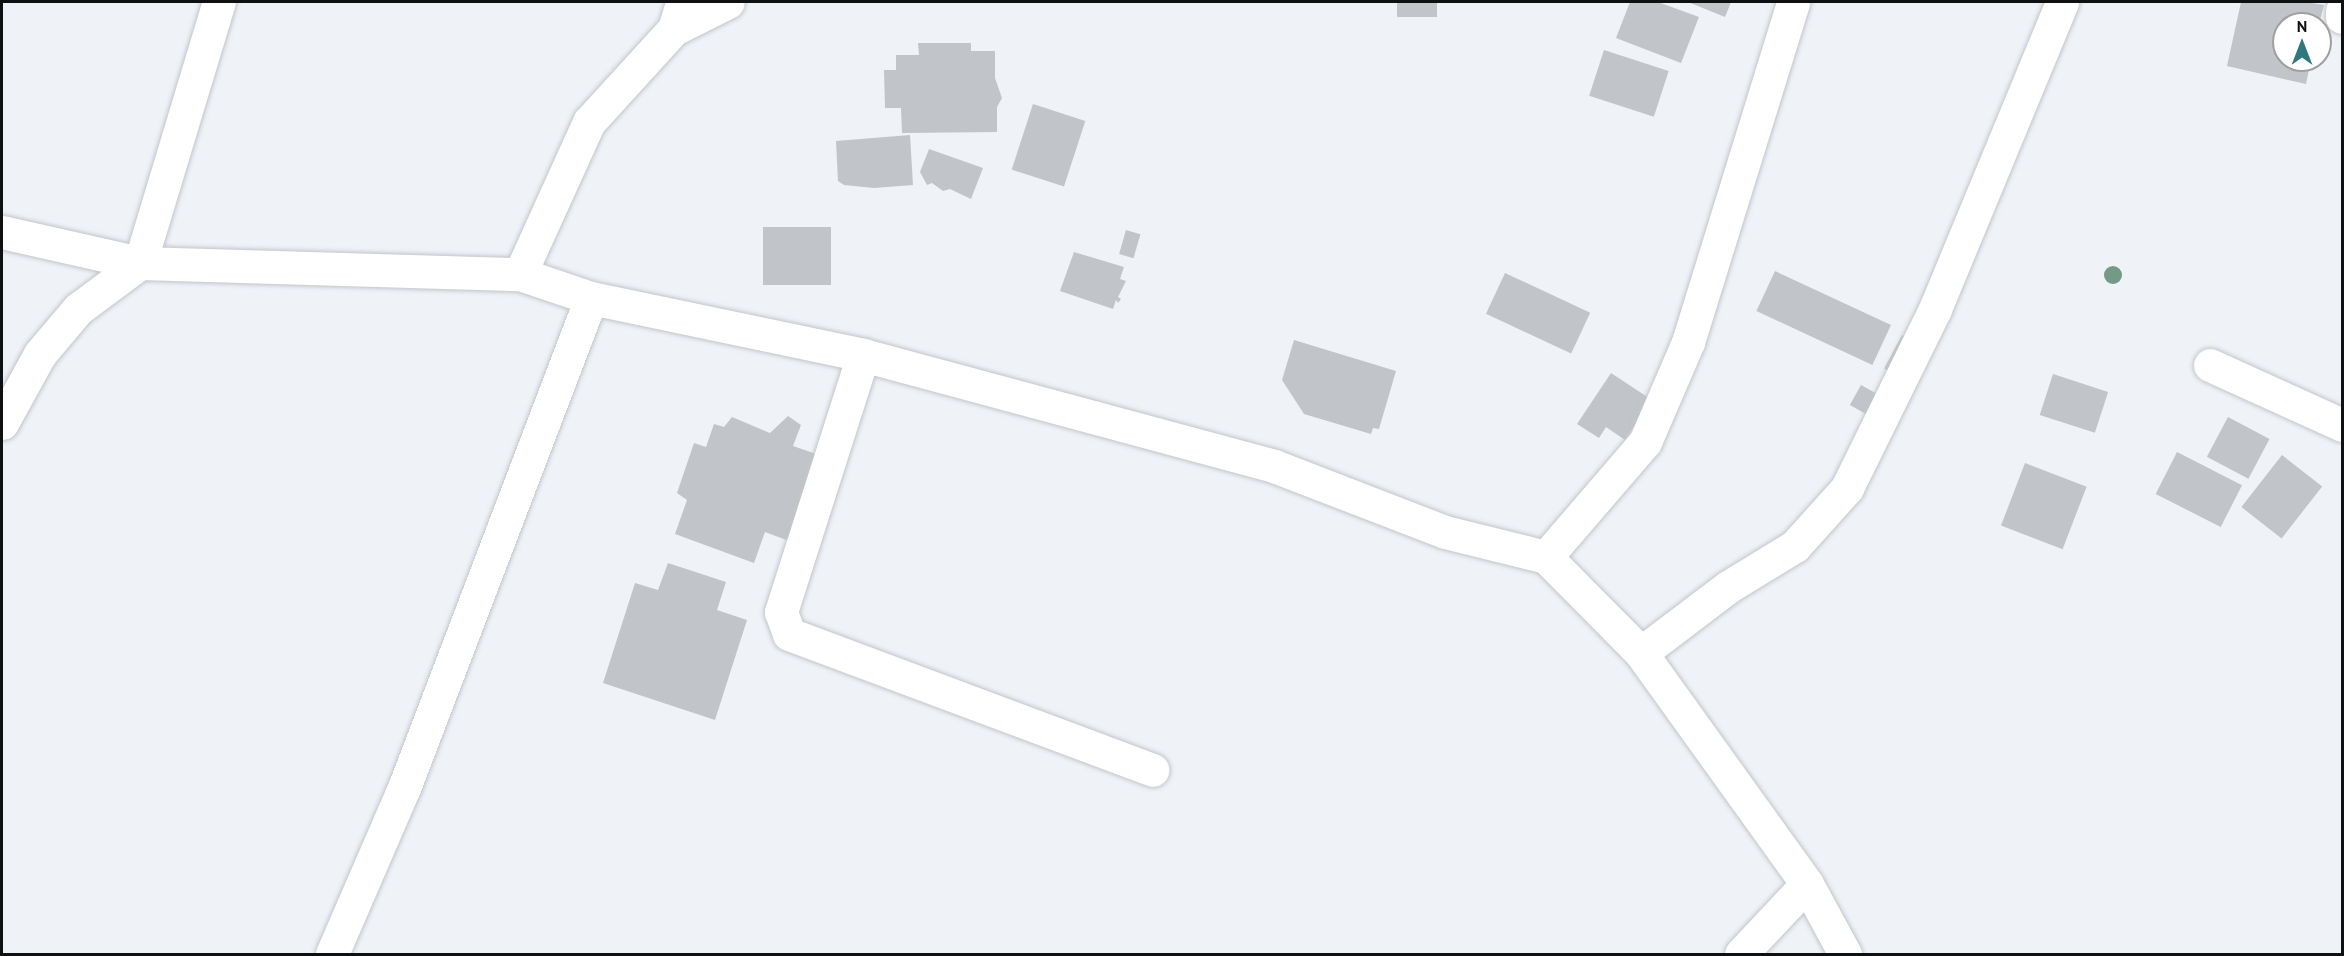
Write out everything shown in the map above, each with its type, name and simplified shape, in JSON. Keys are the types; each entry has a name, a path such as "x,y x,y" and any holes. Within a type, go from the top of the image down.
{"street":[{"path":"2,423 40,354 78,309 140,263 219,2"},
{"path":"520,274 589,122 678,15 728,2"},
{"path":"1546,557 1645,442 1688,342 1793,2"},
{"path":"1641,653 1728,587 1795,546 1846,488 1935,309 2062,2"},
{"path":"2343,11 2343,17"},
{"path":"2,232 140,263 520,274 591,298 863,355 1274,466 1444,532 1546,557 1641,653 1807,884 1845,954"},
{"path":"332,954 404,788 591,298"},
{"path":"863,355 781,612 789,634 1152,770"},
{"path":"2210,365 2343,425"},
{"path":"1741,954 1807,884"}],"building":[{"path":"1397,2 1437,2 1437,17 1397,17"},
{"path":"1630,2 1658,2 1699,17 1681,63 1616,38"},
{"path":"1688,2 1731,2 1725,17"},
{"path":"2241,2 2306,2 2324,5 2322,12 2272,12 2272,72 2308,72 2306,84 2227,66"},
{"path":"918,43 971,43 971,51 995,51 995,78 1002,98 997,107 997,132 902,133 901,108 885,108 884,70 896,70 896,55 919,55"},
{"path":"1604,50 1669,71 1654,117 1589,96"},
{"path":"1033,104 1085,121 1064,187 1012,170"},
{"path":"910,135 913,185 874,188 844,185 838,181 836,141"},
{"path":"929,149 983,168 971,199 950,189 943,191 932,183 927,185 920,172"},
{"path":"763,227 831,227 831,285 763,285"},
{"path":"1126,230 1140,234 1134,258 1119,254"},
{"path":"1074,252 1124,267 1120,279 1126,281 1118,297 1121,299 1118,303 1116,300 1113,309 1060,291"},
{"path":"1775,271 1891,325 1872,365 1756,311"},
{"path":"1505,273 1590,313 1571,354 1486,314"},
{"path":"1902,335 1915,342 1897,376 1884,369"},
{"path":"1294,340 1396,371 1379,429 1373,428 1371,434 1304,414 1282,380"},
{"path":"1611,373 1652,400 1625,440 1606,427 1599,438 1577,424"},
{"path":"2053,374 2108,392 2095,433 2040,415"},
{"path":"1861,385 1886,399 1875,419 1850,405"},
{"path":"788,416 801,425 793,446 819,455 789,541 765,532 754,563 675,534 687,500 677,493 694,443 706,447 714,424 724,427 732,417 770,433"},
{"path":"2228,417 2269,439 2248,479 2207,457"},
{"path":"2177,452 2242,485 2221,527 2156,494"},
{"path":"2282,455 2322,486 2282,538 2241,507"},
{"path":"2025,463 2087,487 2063,549 2001,526"},
{"path":"668,563 726,582 717,610 747,620 715,720 603,683 635,583 658,590"}]}
